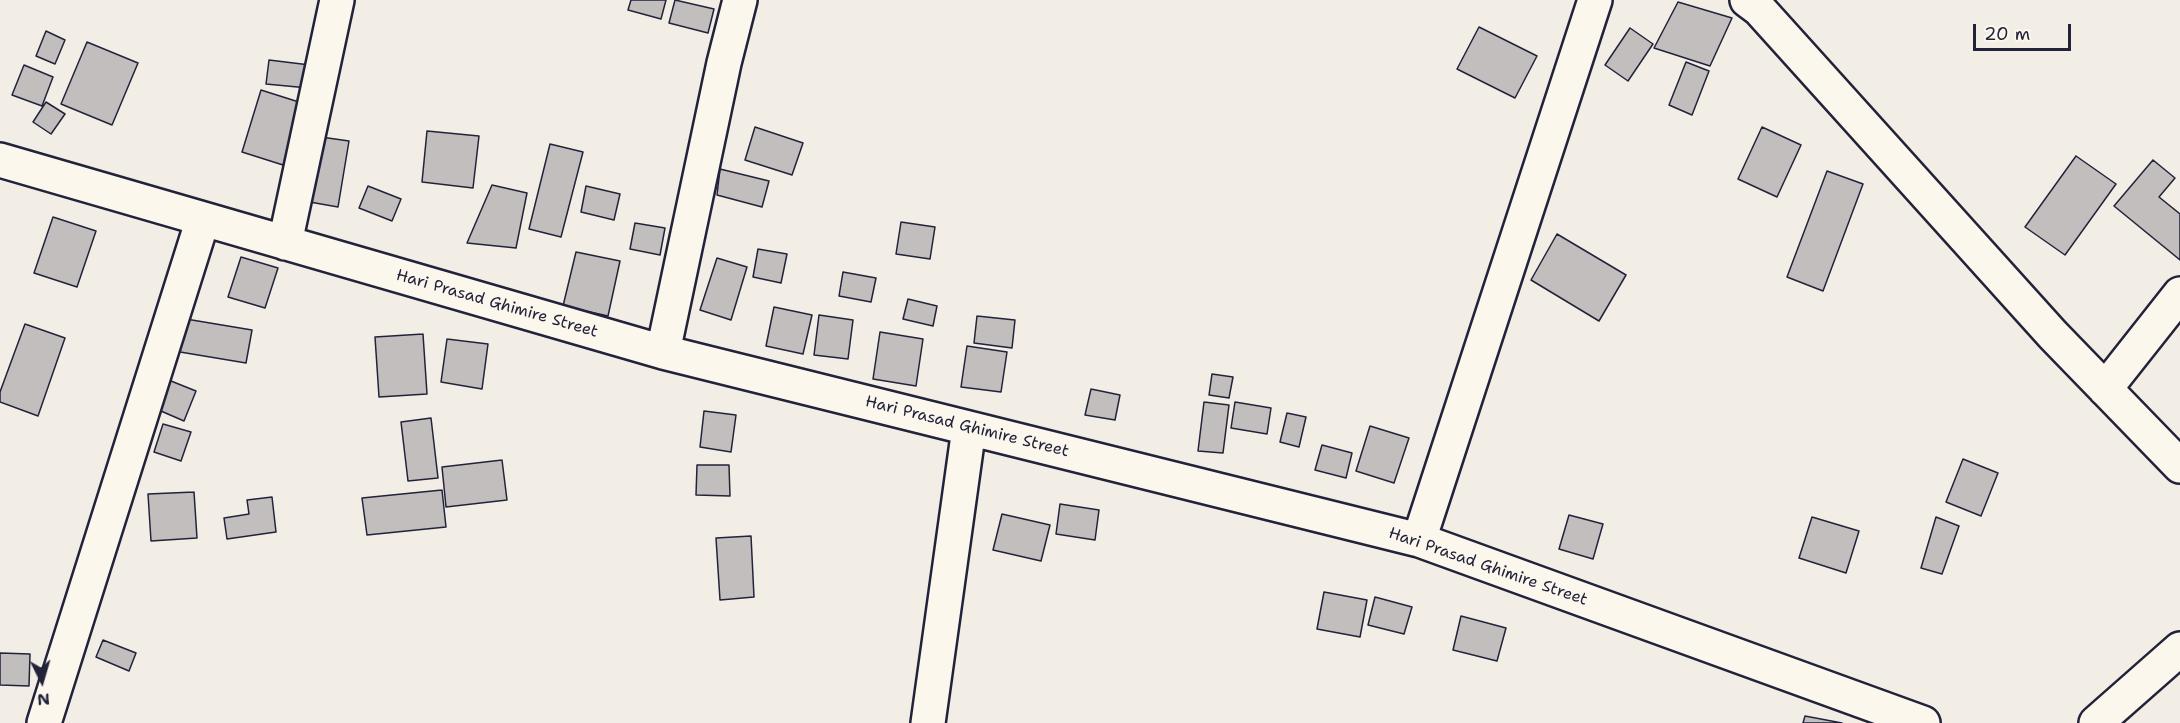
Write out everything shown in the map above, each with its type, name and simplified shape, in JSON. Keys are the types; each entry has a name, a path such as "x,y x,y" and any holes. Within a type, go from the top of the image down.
{"street":[{"path":"285,243 337,0"},
{"path":"663,352 724,63 740,0"},
{"path":"1419,540 1595,0"},
{"path":"1747,0 1759,9 2045,326 2180,466"},
{"name":"Hari Prasad Ghimire Street","path":"0,160 663,352 1419,540 1923,723"},
{"path":"44,723 203,219"},
{"path":"2105,389 2180,294"},
{"path":"928,723 969,428"},
{"path":"2096,723 2180,649"}],"building":[{"path":"631,0 666,0 661,19 628,10"},
{"path":"675,0 714,9 708,33 669,23"},
{"path":"1678,2 1732,18 1710,66 1654,48"},
{"path":"1479,27 1537,56 1515,98 1457,69"},
{"path":"1630,28 1653,44 1628,81 1605,65"},
{"path":"46,31 65,40 55,64 36,56"},
{"path":"87,42 138,63 112,125 61,104"},
{"path":"269,60 310,65 308,88 266,84"},
{"path":"1686,62 1709,71 1692,115 1669,105"},
{"path":"24,65 53,77 42,106 12,95"},
{"path":"261,90 302,103 283,165 242,152"},
{"path":"46,102 65,114 51,134 33,122"},
{"path":"755,127 803,143 792,175 745,160"},
{"path":"1762,127 1801,145 1777,197 1738,179"},
{"path":"427,131 479,136 473,188 422,182"},
{"path":"314,136 349,141 338,207 304,201"},
{"path":"550,144 583,152 561,237 529,229"},
{"path":"2076,156 2116,184 2065,255 2025,227"},
{"path":"2153,160 2175,178 2159,197 2180,214 2180,260 2114,206"},
{"path":"720,169 769,181 762,207 717,195"},
{"path":"1827,171 1863,184 1823,291 1787,277"},
{"path":"492,185 527,193 516,248 467,243"},
{"path":"368,186 401,199 392,221 359,208"},
{"path":"586,186 620,194 614,220 581,212"},
{"path":"53,217 96,231 77,287 34,273"},
{"path":"901,222 935,227 930,259 896,254"},
{"path":"635,223 665,228 660,255 630,249"},
{"path":"1557,234 1626,275 1599,321 1531,280"},
{"path":"758,249 787,254 781,283 753,277"},
{"path":"576,252 620,261 608,316 563,306"},
{"path":"241,257 278,268 265,308 228,297"},
{"path":"717,258 747,267 731,320 700,310"},
{"path":"843,272 876,278 871,302 839,296"},
{"path":"908,299 937,306 933,326 903,319"},
{"path":"774,307 812,315 803,354 766,346"},
{"path":"819,315 853,320 848,359 814,355"},
{"path":"977,316 1015,320 1012,348 974,343"},
{"path":"186,319 252,330 246,363 180,352"},
{"path":"25,324 65,338 38,416 0,402 0,392"},
{"path":"880,332 923,339 916,386 873,379"},
{"path":"423,334 427,394 379,397 375,337"},
{"path":"447,339 488,344 482,389 441,382"},
{"path":"967,346 1007,352 1001,392 961,387"},
{"path":"1212,374 1233,377 1229,398 1209,395"},
{"path":"166,379 196,391 184,421 154,408"},
{"path":"1091,389 1120,395 1115,420 1085,415"},
{"path":"1204,402 1229,405 1223,453 1198,451"},
{"path":"1235,402 1271,408 1267,434 1231,428"},
{"path":"704,411 736,415 731,452 700,447"},
{"path":"1287,413 1306,417 1299,447 1280,442"},
{"path":"431,418 438,478 408,481 401,422"},
{"path":"163,424 191,432 181,461 154,452"},
{"path":"1370,426 1409,438 1394,483 1356,471"},
{"path":"1322,445 1352,453 1346,478 1315,470"},
{"path":"1963,459 1998,473 1981,516 1946,502"},
{"path":"502,460 507,500 446,507 442,467"},
{"path":"697,465 729,465 730,496 696,495"},
{"path":"442,490 446,527 367,535 362,498"},
{"path":"194,492 197,538 151,541 148,494"},
{"path":"272,497 276,532 227,539 224,518 249,514 247,500"},
{"path":"1060,504 1099,510 1095,540 1056,534"},
{"path":"1002,514 1050,525 1041,561 993,550"},
{"path":"1569,515 1603,524 1593,559 1559,549"},
{"path":"1812,517 1859,531 1846,573 1799,558"},
{"path":"1936,517 1959,526 1942,574 1921,568"},
{"path":"751,536 754,597 720,600 716,538"},
{"path":"1324,592 1367,600 1360,637 1317,629"},
{"path":"1375,597 1412,607 1404,634 1368,625"},
{"path":"1461,616 1506,628 1497,661 1453,650"},
{"path":"103,640 136,653 129,671 96,657"},
{"path":"0,653 30,654 29,686 0,685"},
{"path":"1805,716 1842,723 1803,723"}]}
